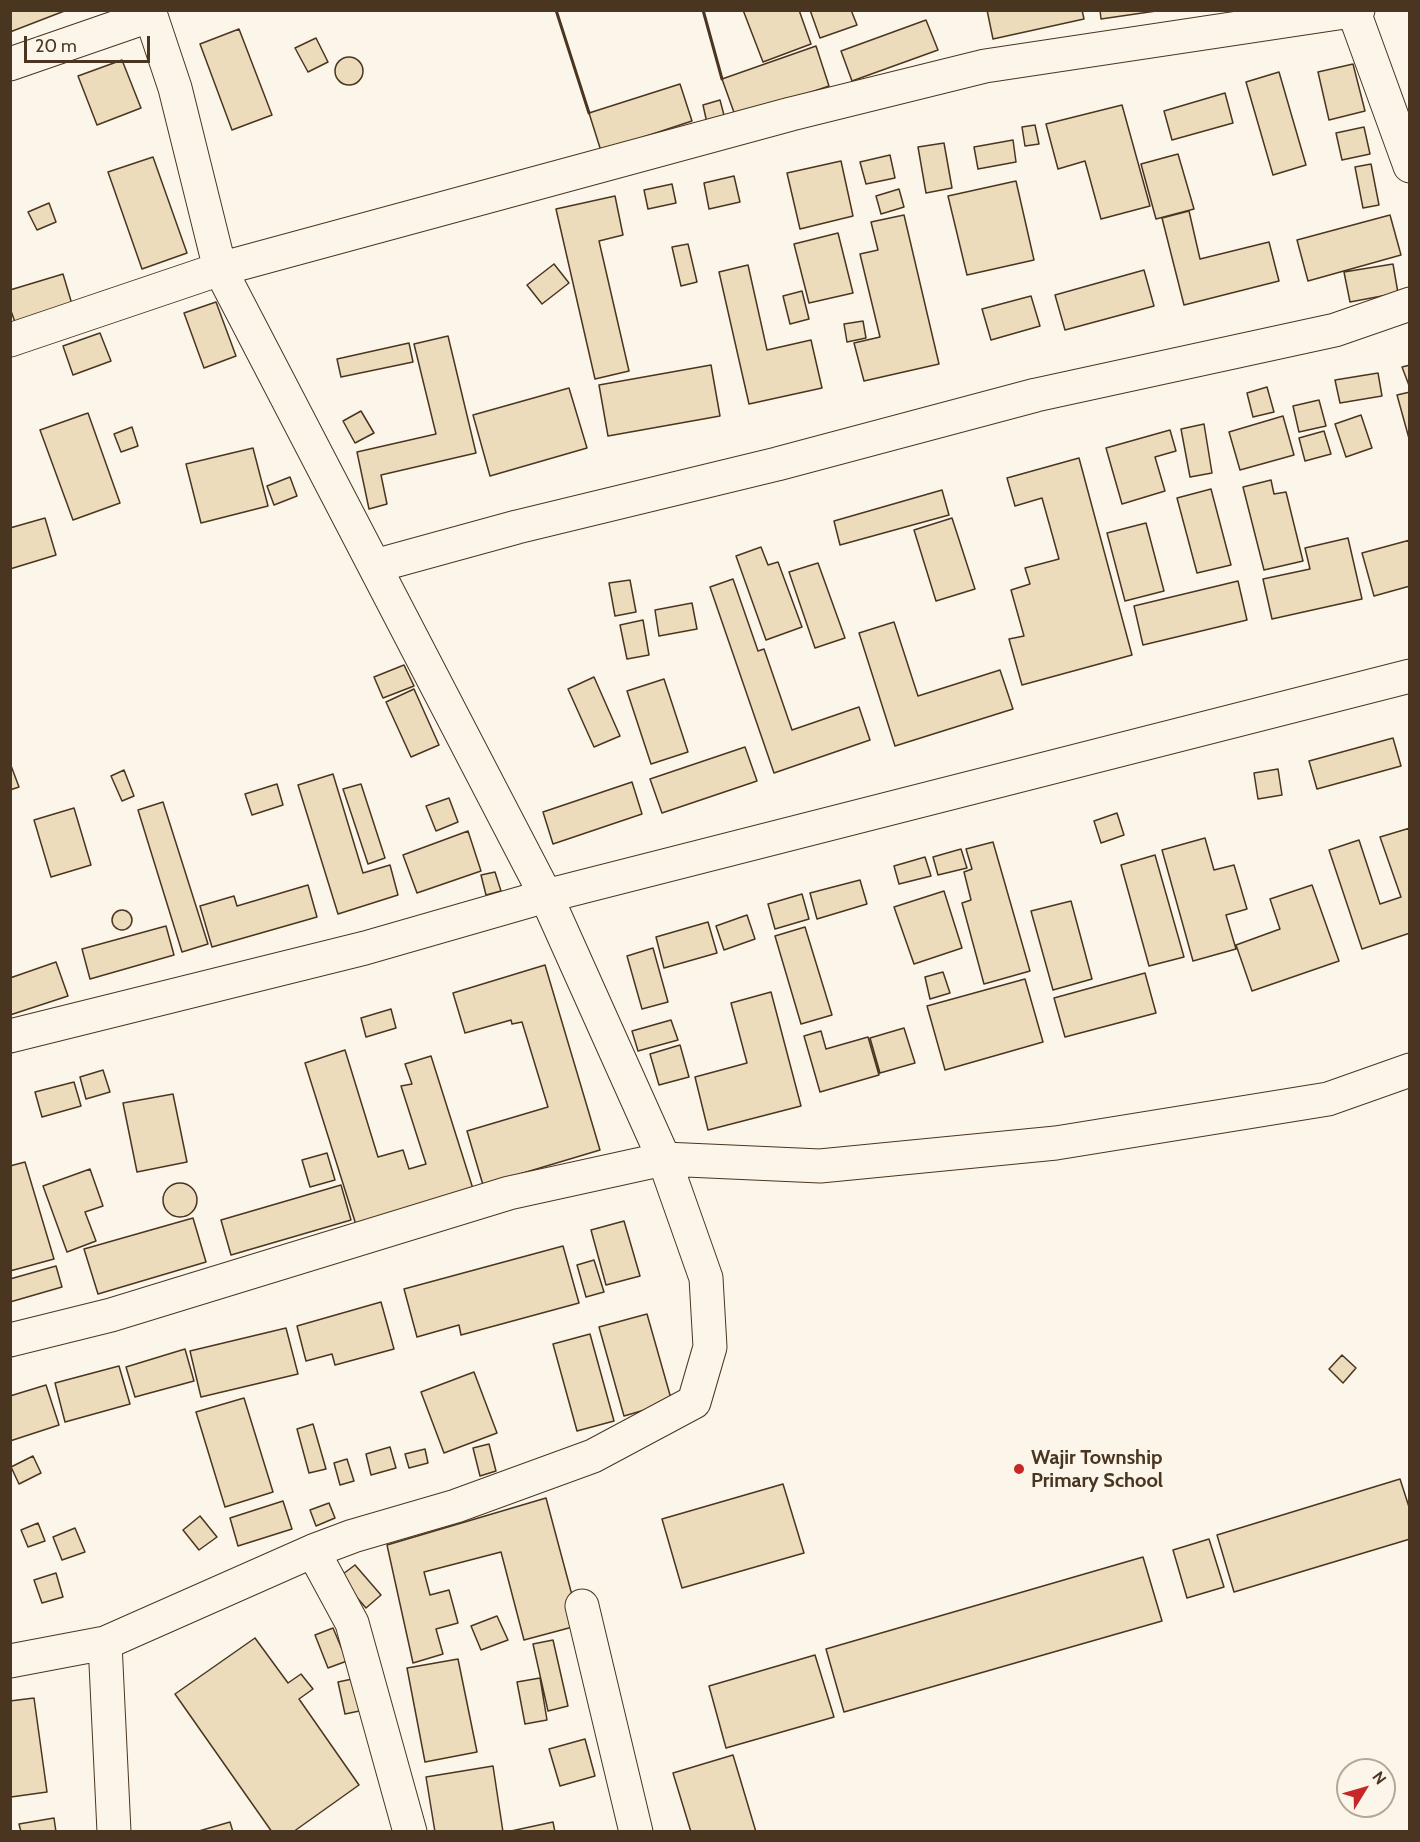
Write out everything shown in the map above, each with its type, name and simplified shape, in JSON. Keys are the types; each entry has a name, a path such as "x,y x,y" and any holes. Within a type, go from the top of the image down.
{"street":[{"path":"10,340 220,269 791,114 985,66 1356,11 1410,166"},
{"path":"10,64 149,13 175,88 220,269 546,896 664,1159 705,1278 710,1347 694,1402 593,1456 456,1506 353,1536 313,1551 105,1643 10,1661"},
{"path":"375,566 517,526 777,464 1036,395 1335,330 1410,304"},
{"path":"10,1036 365,948 546,896 1410,676"},
{"path":"10,1340 111,1315 509,1193 664,1159 820,1166 1056,1143 1328,1099 1410,1070"},
{"path":"313,1551 352,1623 410,1832"},
{"path":"582,1606 636,1832"},
{"path":"105,1643 114,1832"}],"building":[{"path":"10,10 67,10 10,32"},
{"path":"743,10 799,10 811,44 763,62"},
{"path":"810,10 851,10 857,25 820,38"},
{"path":"987,10 1082,10 1084,19 993,39"},
{"path":"1100,10 1163,10 1101,19"},
{"path":"926,20 938,50 852,81 841,51"},
{"path":"239,29 272,115 232,130 200,44"},
{"path":"316,38 328,62 308,72 295,48"},
{"path":"816,46 829,86 736,118 722,79"},
{"path":"349,57 359,61 363,71 359,81 349,85 339,81 335,71 339,61"},
{"path":"122,60 141,108 97,125 78,76"},
{"path":"1353,64 1365,111 1329,120 1318,72"},
{"path":"1279,72 1306,165 1273,175 1246,82"},
{"path":"680,84 692,121 601,151 589,113"},
{"path":"1225,93 1233,123 1172,140 1164,111"},
{"path":"720,100 725,119 707,123 703,105"},
{"path":"1122,105 1150,206 1101,219 1085,161 1058,169 1046,124"},
{"path":"1035,125 1039,144 1025,146 1022,127"},
{"path":"1364,127 1370,154 1342,160 1336,133"},
{"path":"1013,140 1016,162 978,169 974,147"},
{"path":"944,143 952,188 926,193 918,147"},
{"path":"1178,154 1194,209 1156,219 1141,164"},
{"path":"890,155 895,178 866,184 860,162"},
{"path":"153,157 187,253 142,269 108,172"},
{"path":"841,161 853,216 800,229 787,173"},
{"path":"1371,164 1379,205 1363,208 1355,167"},
{"path":"734,176 740,202 709,209 704,183"},
{"path":"1016,181 1034,260 967,275 948,196"},
{"path":"672,184 676,203 648,209 644,190"},
{"path":"899,189 904,207 881,214 876,196"},
{"path":"615,196 623,235 599,241 629,371 595,379 556,209"},
{"path":"49,203 56,222 37,230 28,212"},
{"path":"1189,211 1200,259 1269,242 1279,281 1184,305 1162,218"},
{"path":"904,215 939,364 864,381 854,343 880,337 860,254 878,250 871,222"},
{"path":"1390,215 1401,255 1308,281 1297,240"},
{"path":"838,233 853,293 809,303 794,244"},
{"path":"688,244 697,282 681,286 672,247"},
{"path":"554,264 569,283 542,304 527,285"},
{"path":"1393,264 1398,293 1350,302 1344,272"},
{"path":"748,265 767,350 811,340 822,388 749,404 719,272"},
{"path":"1144,270 1154,306 1065,330 1055,295"},
{"path":"63,274 74,311 17,328 10,308 10,290"},
{"path":"802,291 809,319 790,324 783,296"},
{"path":"1031,296 1040,326 991,340 982,309"},
{"path":"216,302 236,356 204,368 184,313"},
{"path":"863,321 866,338 847,342 844,324"},
{"path":"100,333 111,361 73,375 63,346"},
{"path":"448,336 476,453 381,475 387,504 369,509 357,452 436,434 414,344"},
{"path":"409,343 413,362 341,377 337,359"},
{"path":"711,365 720,416 608,436 599,385"},
{"path":"1410,365 1410,388 1402,367"},
{"path":"1378,373 1382,396 1340,403 1335,380"},
{"path":"1267,387 1274,412 1253,417 1247,393"},
{"path":"569,388 587,448 490,476 473,415"},
{"path":"1410,392 1410,442 1397,395"},
{"path":"1319,400 1326,426 1299,432 1293,406"},
{"path":"361,411 374,433 355,443 343,421"},
{"path":"88,413 120,503 73,520 40,430"},
{"path":"1361,415 1372,448 1346,457 1335,424"},
{"path":"1283,416 1294,455 1240,470 1229,432"},
{"path":"1204,424 1212,473 1190,477 1181,429"},
{"path":"132,427 138,446 121,452 114,434"},
{"path":"1170,430 1176,451 1155,457 1165,491 1122,504 1106,448"},
{"path":"1324,431 1331,454 1305,461 1299,438"},
{"path":"253,448 268,506 201,523 186,464"},
{"path":"1079,458 1132,655 1022,685 1009,639 1024,636 1011,590 1030,584 1025,568 1059,559 1042,498 1015,506 1007,478"},
{"path":"290,477 297,496 274,505 267,486"},
{"path":"1271,480 1274,494 1286,492 1303,561 1264,570 1243,487"},
{"path":"1211,489 1231,565 1197,573 1177,498"},
{"path":"942,490 949,515 840,545 834,521"},
{"path":"45,518 56,555 10,569 10,528"},
{"path":"952,518 975,589 936,601 914,530"},
{"path":"1146,523 1164,591 1125,601 1107,533"},
{"path":"1348,538 1362,599 1272,619 1263,579 1310,569 1305,548"},
{"path":"1410,540 1410,586 1374,596 1362,553"},
{"path":"761,547 768,565 778,562 802,627 766,640 736,556"},
{"path":"818,563 845,638 815,648 789,572"},
{"path":"733,579 758,651 764,649 792,730 859,707 870,740 774,773 710,587"},
{"path":"630,580 636,612 615,616 609,583"},
{"path":"1238,581 1247,620 1143,645 1134,606"},
{"path":"692,603 697,629 659,636 655,610"},
{"path":"643,620 649,655 627,659 620,625"},
{"path":"894,622 918,696 1000,670 1013,709 895,746 859,633"},
{"path":"404,665 414,686 383,698 374,677"},
{"path":"594,677 620,736 594,747 568,689"},
{"path":"664,679 688,752 651,764 627,691"},
{"path":"414,689 439,745 411,757 386,702"},
{"path":"1393,738 1401,766 1317,789 1309,761"},
{"path":"745,747 757,781 662,813 650,779"},
{"path":"10,763 19,787 10,790"},
{"path":"1278,769 1282,795 1258,799 1254,773"},
{"path":"124,770 134,796 122,801 111,776"},
{"path":"333,774 363,873 390,865 398,895 338,914 298,785"},
{"path":"632,782 642,814 553,844 543,812"},
{"path":"277,784 283,805 252,815 245,794"},
{"path":"361,784 385,858 368,864 343,789"},
{"path":"449,798 458,822 436,831 426,806"},
{"path":"163,802 208,944 182,952 138,810"},
{"path":"74,808 91,865 51,877 34,820"},
{"path":"1117,813 1124,835 1101,843 1094,821"},
{"path":"1410,828 1410,933 1362,949 1329,850 1359,840 1380,904 1401,897 1380,837"},
{"path":"468,831 481,871 417,893 403,855"},
{"path":"1205,838 1214,870 1234,865 1247,909 1226,915 1236,949 1193,961 1162,850"},
{"path":"993,842 1030,971 984,984 962,903 971,900 964,872 972,869 966,849"},
{"path":"961,849 967,868 938,875 933,857"},
{"path":"1155,855 1184,957 1149,966 1121,865"},
{"path":"925,857 931,876 899,884 894,866"},
{"path":"495,872 501,891 486,895 481,875"},
{"path":"860,880 867,904 817,919 810,893"},
{"path":"308,885 317,917 212,947 200,906 234,896 237,906"},
{"path":"1312,885 1339,961 1252,991 1236,945 1280,929 1270,899"},
{"path":"944,891 962,948 914,964 894,907"},
{"path":"802,894 809,919 775,929 768,904"},
{"path":"1071,901 1092,979 1053,990 1031,911"},
{"path":"122,910 129,913 132,920 129,927 122,930 115,927 112,920 115,913"},
{"path":"747,915 755,939 724,950 716,926"},
{"path":"708,922 717,953 664,968 656,937"},
{"path":"166,926 174,955 90,979 82,949"},
{"path":"805,927 832,1015 801,1024 775,936"},
{"path":"653,948 668,1002 642,1009 627,956"},
{"path":"56,962 68,996 10,1015 10,978"},
{"path":"545,965 600,1150 483,1185 467,1131 548,1107 522,1022 512,1024 511,1020 465,1033 453,993"},
{"path":"943,972 950,993 930,999 925,977"},
{"path":"1145,973 1156,1013 1065,1037 1054,998"},
{"path":"1025,979 1043,1042 945,1070 927,1006"},
{"path":"771,992 801,1106 708,1130 695,1077 747,1063 731,1003"},
{"path":"391,1009 396,1028 366,1037 361,1018"},
{"path":"671,1020 678,1040 638,1051 632,1031"},
{"path":"904,1028 915,1063 880,1073 870,1038"},
{"path":"821,1031 826,1049 868,1037 879,1075 820,1092 804,1036"},
{"path":"680,1045 689,1077 659,1085 650,1054"},
{"path":"345,1050 378,1157 403,1150 409,1169 426,1164 401,1086 412,1084 405,1064 431,1056 474,1192 357,1228 305,1063"},
{"path":"103,1070 110,1092 86,1099 80,1077"},
{"path":"74,1082 81,1106 42,1117 35,1092"},
{"path":"173,1094 187,1162 137,1172 123,1103"},
{"path":"327,1153 335,1180 310,1187 302,1160"},
{"path":"25,1162 54,1259 10,1271 10,1166"},
{"path":"90,1169 103,1206 85,1212 96,1241 67,1252 43,1186"},
{"path":"180,1183 192,1188 197,1200 192,1212 180,1217 168,1212 163,1200 168,1188"},
{"path":"341,1185 351,1220 231,1255 221,1220"},
{"path":"193,1218 206,1262 98,1294 84,1249"},
{"path":"624,1221 640,1276 606,1285 591,1230"},
{"path":"563,1246 579,1303 461,1335 459,1325 417,1337 404,1289"},
{"path":"594,1260 604,1292 586,1297 577,1265"},
{"path":"56,1266 62,1287 10,1302 10,1279"},
{"path":"381,1302 394,1349 335,1365 332,1354 306,1361 297,1326"},
{"path":"647,1314 672,1402 624,1416 599,1327"},
{"path":"286,1328 298,1374 201,1397 190,1351"},
{"path":"590,1334 614,1421 577,1431 553,1344"},
{"path":"185,1349 194,1381 135,1397 126,1367"},
{"path":"1342,1355 1356,1368 1343,1383 1329,1369"},
{"path":"119,1366 130,1404 65,1422 55,1383"},
{"path":"474,1372 497,1433 444,1453 421,1392"},
{"path":"46,1385 59,1425 10,1441 10,1396"},
{"path":"244,1398 273,1492 225,1507 196,1412"},
{"path":"313,1424 326,1469 309,1473 297,1429"},
{"path":"489,1444 496,1471 480,1476 473,1448"},
{"path":"390,1447 396,1468 371,1475 366,1454"},
{"path":"425,1449 428,1463 409,1468 405,1454"},
{"path":"33,1456 41,1473 19,1484 11,1467"},
{"path":"347,1459 354,1481 340,1485 334,1463"},
{"path":"1400,1479 1410,1510 1410,1539 1234,1592 1217,1535"},
{"path":"783,1484 804,1553 682,1588 662,1519"},
{"path":"546,1498 580,1625 524,1640 501,1552 424,1572 430,1595 449,1590 458,1623 436,1629 443,1654 413,1663 387,1545"},
{"path":"283,1501 292,1529 238,1546 230,1518"},
{"path":"329,1503 335,1518 316,1526 310,1510"},
{"path":"200,1516 217,1537 199,1550 183,1530"},
{"path":"38,1523 45,1541 28,1547 21,1530"},
{"path":"75,1528 85,1552 62,1560 53,1537"},
{"path":"1209,1539 1224,1587 1187,1598 1173,1550"},
{"path":"1143,1557 1162,1621 844,1712 826,1649"},
{"path":"355,1565 381,1595 366,1608 339,1577"},
{"path":"56,1573 63,1597 42,1603 34,1580"},
{"path":"497,1616 508,1640 481,1650 471,1626"},
{"path":"333,1628 347,1661 328,1668 315,1635"},
{"path":"255,1638 288,1683 301,1674 313,1689 299,1699 359,1785 293,1832 272,1832 175,1694"},
{"path":"553,1640 568,1706 548,1711 533,1644"},
{"path":"815,1655 834,1717 726,1748 709,1686"},
{"path":"458,1659 477,1752 425,1762 407,1668"},
{"path":"357,1678 364,1710 345,1714 338,1682"},
{"path":"540,1678 547,1720 525,1724 517,1682"},
{"path":"34,1698 47,1792 11,1797 10,1701"},
{"path":"585,1739 595,1776 560,1786 549,1749"},
{"path":"733,1755 756,1832 691,1832 673,1773"},
{"path":"493,1766 503,1832 435,1832 426,1777"},
{"path":"54,1818 56,1832 21,1832 19,1824"},
{"path":"230,1822 233,1832 199,1832 199,1831"},
{"path":"553,1822 555,1832 511,1832 511,1831"}],"wall":[{"path":"556,10 589,113"},
{"path":"703,10 722,79"}],"place":[{"name":"Wajir Township Primary School","path":"1019,1469"}]}
